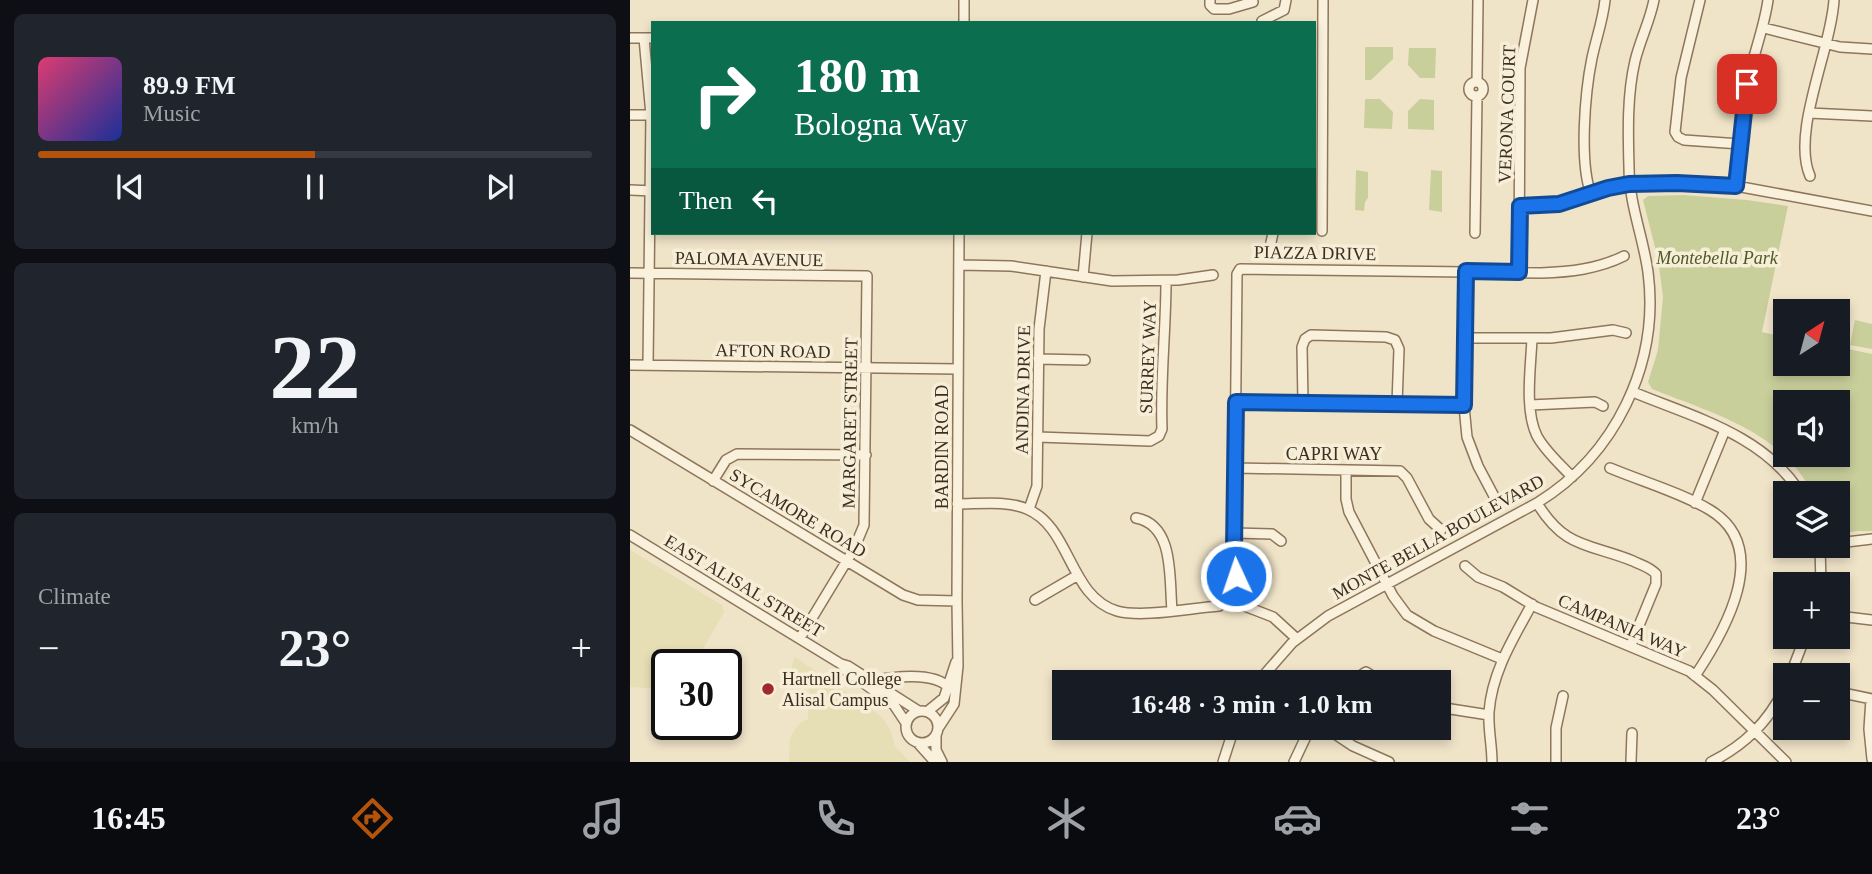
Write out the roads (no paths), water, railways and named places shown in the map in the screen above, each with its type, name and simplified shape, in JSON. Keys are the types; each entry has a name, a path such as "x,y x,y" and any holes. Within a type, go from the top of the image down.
{"street":[{"path":"964,0 964,21"},
{"path":"1210,0 1214,9 1229,9 1252,1 1262,21"},
{"path":"1264,21 1284,10 1286,0"},
{"path":"1322,231 1323,0"},
{"path":"1475,233 1477,96 1483,88 1477,82 1478,0"},
{"name":"VERONA COURT","path":"1519,272 1520,68 1533,0"},
{"path":"1591,194 1585,169 1587,95 1591,62 1605,0"},
{"name":"MONTE BELLA BOULEVARD","path":"1270,670 1297,639 1334,612 1536,503 1572,477 1603,443 1633,392 1646,346 1650,301 1647,264 1629,184 1631,90 1635,61 1654,0"},
{"path":"1700,0 1681,78 1675,132 1684,140 1740,144"},
{"path":"1736,186 1747,84 1764,28 1768,0"},
{"path":"1810,176 1804,164 1809,113 1828,44 1834,0"},
{"path":"1764,28 1828,44 1872,50"},
{"path":"630,38 648,38 651,96"},
{"path":"1809,113 1872,116"},
{"path":"630,115 651,115"},
{"path":"1520,206 1559,204 1629,184 1677,183 1736,186 1872,211"},
{"path":"630,190 651,191 648,365"},
{"name":"BARDIN ROAD","path":"937,731 954,704 958,666 960,235"},
{"path":"1083,277 1087,235"},
{"path":"1270,247 1273,235"},
{"name":"PIAZZA DRIVE","path":"1297,639 1273,617 1242,606 1234,566 1237,274 1240,269 1519,272 1576,270 1604,265 1624,256"},
{"path":"959,265 1011,266 1112,281 1166,281 1213,275"},
{"name":"ANDINA DRIVE","path":"1028,509 1037,486 1038,359 1046,271"},
{"path":"1466,271 1464,405 1467,437 1471,451 1496,500"},
{"name":"PALOMA AVENUE","path":"630,273 867,276"},
{"name":"MARGARET STREET","path":"800,638 858,542 864,525 867,276"},
{"name":"SURREY WAY","path":"1038,437 1150,441 1159,436 1162,429 1161,373 1166,281"},
{"path":"1464,338 1568,337 1613,330 1626,333"},
{"path":"1303,403 1302,347 1311,335 1386,337 1395,340 1399,349 1397,404"},
{"path":"1532,338 1532,421 1538,438 1572,477"},
{"path":"1038,359 1085,360"},
{"name":"AFTON ROAD","path":"630,365 958,369"},
{"path":"1633,392 1749,442 1770,457 1791,481"},
{"path":"1236,402 1464,405"},
{"path":"1530,405 1595,402 1603,406"},
{"name":"SYCAMORE ROAD","path":"630,430 908,598 957,601"},
{"path":"1695,503 1725,430"},
{"path":"713,481 726,460 737,454 866,456"},
{"name":"CAPRI WAY","path":"1236,468 1402,472 1429,519 1441,530"},
{"path":"1610,468 1709,509 1727,525 1739,547 1742,569 1739,586 1724,625 1695,676"},
{"path":"1346,470 1349,512 1402,610 1420,624 1502,659"},
{"path":"1536,503 1554,527 1568,539 1584,547 1620,556 1652,569 1656,574 1656,584 1630,645"},
{"path":"957,504 1008,504 1028,509 1049,526 1093,597 1109,608 1133,613 1219,606"},
{"path":"1136,518 1150,522 1163,537 1172,610"},
{"path":"1234,533 1272,534 1281,541"},
{"name":"EAST ALISAL STREET","path":"630,535 917,710"},
{"path":"1850,542 1872,539"},
{"name":"CAMPANIA WAY","path":"1465,566 1478,577 1507,589 1532,604 1668,661 1695,676 1786,762"},
{"path":"1035,600 1078,575"},
{"path":"1492,762 1489,715 1493,688 1502,659 1532,604"},
{"path":"1850,617 1872,620"},
{"name":"BARDIN ROAD","path":"928,711 941,702 949,688 953,666 957,660"},
{"name":"EAST ALISAL STREET","path":"841,664 845,671 894,705 906,723"},
{"path":"889,693 887,684 891,677"},
{"path":"872,681 891,677 938,680 949,688"},
{"path":"1850,694 1872,699 1869,729 1872,759"},
{"path":"1556,762 1556,728 1563,696"},
{"path":"1451,709 1489,715"},
{"path":"935,762 908,734 906,723 917,710 928,711 937,720 936,750 942,762"},
{"path":"1711,762 1734,750 1756,732 1773,710"},
{"path":"917,743 925,743 937,731"},
{"path":"1631,762 1632,733"},
{"path":"1223,762 1230,740"},
{"path":"1294,762 1304,740"},
{"path":"1343,740 1368,758 1389,762"}],"place":[{"name":"Hartnell College Alisal Campus","path":"768,689"}],"park label":[{"name":"Montebella Park","path":"1717,258"}]}
